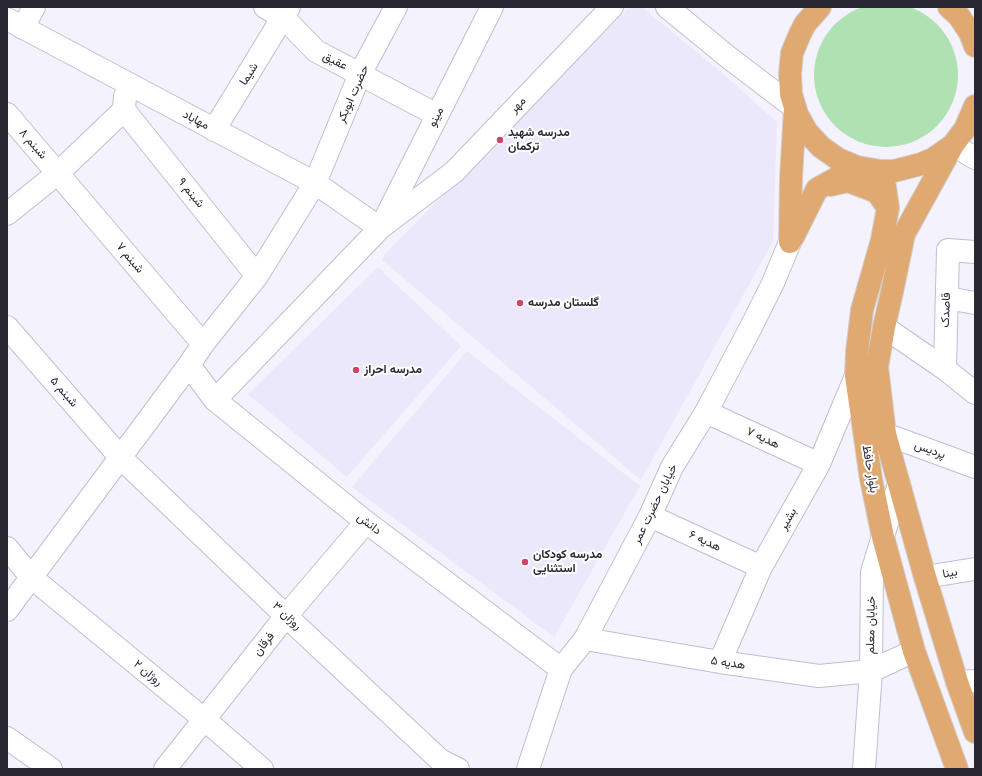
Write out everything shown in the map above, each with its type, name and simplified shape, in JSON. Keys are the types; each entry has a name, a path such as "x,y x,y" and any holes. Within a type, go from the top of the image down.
{"main road":[{"path":"807,7 800,34 792,53 790,74 791,94 795,108 807,132 838,160 862,168 894,171 908,169 933,158 953,145 965,129 975,106"},
{"path":"800,34 820,7"},
{"path":"949,7 959,16 972,40"},
{"path":"968,7 972,40"},
{"path":"790,242 791,178 795,108"},
{"name":"بلوار حافظ","path":"953,145 904,234 877,367 886,434 899,484 925,577 966,682 975,732"},
{"path":"790,242 817,189 862,168"},
{"name":"بلوار حافظ","path":"862,168 884,180 888,208 882,240 862,310 856,352 856,376 871,479 883,537 914,651 957,769"},
{"path":"817,189 833,183 848,181 877,192 888,208"}],"street":[{"path":"15,23 34,7"},
{"name":"عقیق","path":"265,7 286,12 316,51 437,115"},
{"name":"حضرت ابوبکر","path":"7,610 203,344 257,276 315,183 360,74 396,7"},
{"name":"مینو","path":"380,228 492,7"},
{"name":"مهر","path":"380,228 454,172 612,7"},
{"path":"667,7 728,57 795,108"},
{"name":"شیما","path":"214,130 286,12"},
{"name":"مهاباد","path":"15,23 315,183 380,228"},
{"path":"7,214 58,173 124,110 127,83"},
{"name":"شبنم ۹","path":"124,110 257,276"},
{"name":"شبنم ۸","path":"7,114 58,173"},
{"path":"953,145 975,158"},
{"name":"شبنم ۷","path":"58,173 203,344"},
{"path":"215,400 380,228"},
{"name":"خیابان حضرت عمر","path":"528,769 561,669 585,639 650,516 672,467 706,412 750,329 773,283 790,242"},
{"name":"قاصدک","path":"945,369 948,250 975,252"},
{"path":"947,298 975,303"},
{"name":"شبنم ۵","path":"7,327 120,458"},
{"path":"884,327 945,369 975,393"},
{"name":"دانش","path":"189,365 215,400 366,522 561,669"},
{"name":"بشیر","path":"720,662 760,567 819,464 856,376"},
{"name":"هدیه ۷","path":"706,412 819,464"},
{"name":"پردیس","path":"886,434 973,463"},
{"name":"روژان ۳","path":"120,458 444,766"},
{"name":"خیابان معلم","path":"864,769 871,671 872,572 899,484"},
{"name":"هدیه ۶","path":"650,516 760,567"},
{"name":"فرقان","path":"166,769 286,616 366,522"},
{"name":"روژان ۲","path":"7,548 32,578 205,720 262,769"},
{"name":"بینا","path":"925,577 975,569"},
{"name":"هدیه ۵","path":"585,639 720,662 820,676 871,671 914,651"},
{"path":"7,738 51,769"}],"shaded area":[{"path":"630,7 642,7 715,67 777,122 773,241 641,480 382,260 385,254"},
{"name":"مدرسه احراز","path":"378,267 461,346 347,477 248,394"},
{"name":"مدرسه کودکان استثنایی","path":"467,351 640,486 554,637 352,487"}],"green space":[{"path":"879,3 893,3 920,11 932,19 942,29 953,47 957,61 957,89 953,103 942,121 932,131 914,142 893,147 879,147 852,139 840,131 830,121 819,103 814,82 814,68 822,41 830,29 840,19 858,8"}],"place":[{"name":"مدرسه شهید ترکمان","path":"500,140"},
{"name":"گلستان مدرسه","path":"520,303"},
{"name":"مدرسه احراز","path":"356,370"},
{"name":"مدرسه کودکان استثنایی","path":"525,562"}]}
